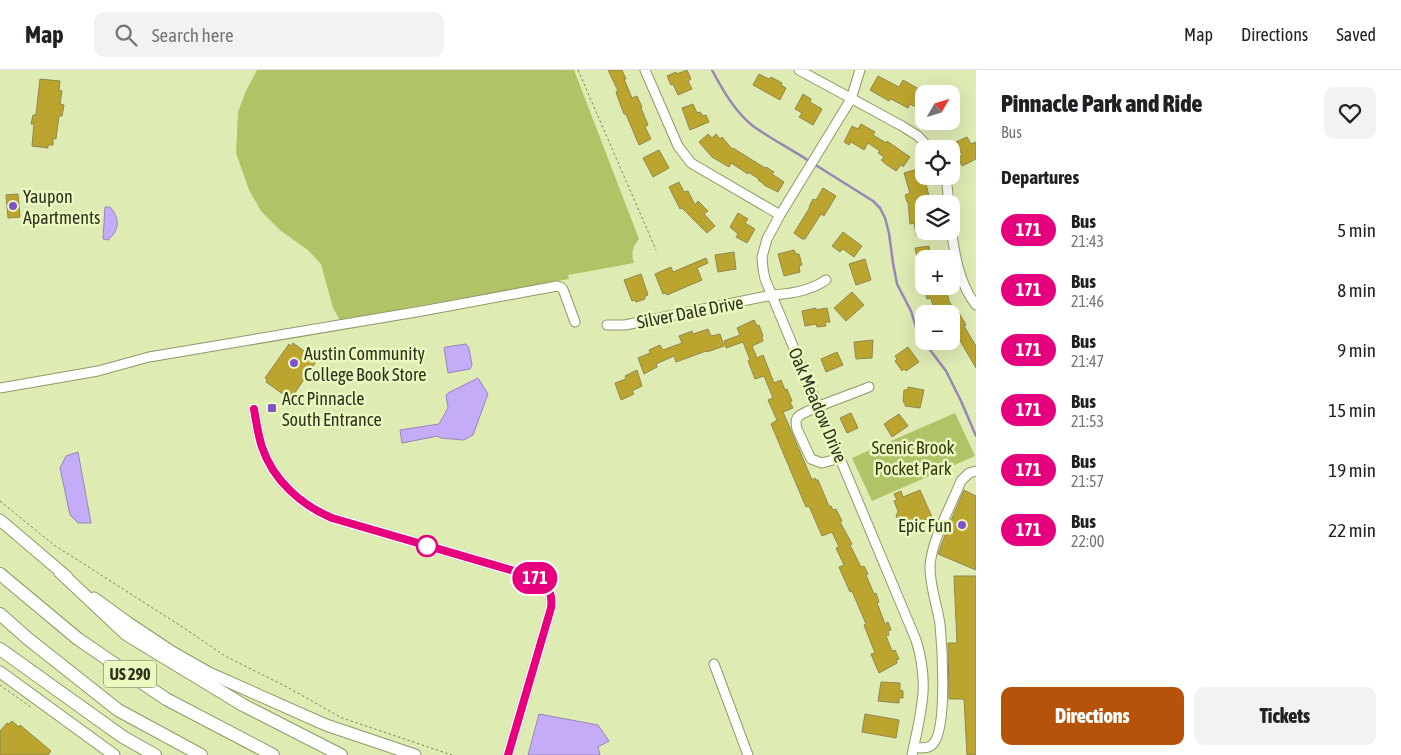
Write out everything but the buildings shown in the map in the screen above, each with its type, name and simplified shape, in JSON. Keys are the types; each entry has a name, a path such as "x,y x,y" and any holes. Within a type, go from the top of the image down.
{"highway":[{"path":"60,572 126,634 243,705 341,755"},
{"name":"US 290","path":"0,574 78,639 166,699 273,755"},
{"name":"US 290","path":"0,614 27,638 118,710 201,755"},
{"path":"0,649 122,737 155,755"}],"main road":[{"path":"0,520 60,572 126,622 209,673 326,726 415,755"},
{"path":"0,672 114,755"}],"street":[{"path":"645,70 678,146 691,164 780,215"},
{"path":"799,70 902,126 922,140"},
{"name":"Oak Meadow Drive","path":"860,70 851,99 780,215 767,239 762,257 764,275 772,295 920,651 924,674 924,692 913,751"},
{"path":"952,240 954,253 965,288 976,305"},
{"name":"Silver Dale Drive","path":"607,325 625,325 772,295 787,294 810,289 826,280"},
{"path":"0,388 98,370 149,357 557,286 562,288 564,292 575,322"},
{"path":"840,458 822,463 814,461 809,457 797,429 796,424 799,416 869,387"},
{"path":"254,409 260,442 269,463 288,489 313,509 332,518 535,577 546,586 552,598 551,608 508,755"},
{"path":"913,751 928,747 935,742 943,711 941,636 932,588 930,568 932,552 961,481 969,473 976,471"},
{"path":"714,664 748,755"}],"path":[{"path":"578,70 656,250"},
{"path":"0,500 54,545 225,656 287,687 342,718 452,755"}],"green space":[{"path":"257,70 574,70 639,239 633,251 634,263 568,275 569,279 340,320 333,308 321,264 308,250 281,231 261,211 249,190 236,153 238,112"},
{"name":"Scenic Brook Pocket Park","path":"955,413 975,456 872,501 852,458"}],"shaded area":[{"path":"105,207 110,207 117,220 117,228 108,240 103,239"},
{"path":"466,344 469,348 472,365 470,369 448,373 444,348"},
{"path":"478,378 488,394 473,435 464,440 440,438 438,436 402,443 400,430 439,424 448,408 446,395"},
{"path":"78,452 91,523 78,523 70,515 60,468 66,456"},
{"path":"539,714 598,725 609,741 598,747 600,755 528,755"}],"waterway":[{"path":"712,70 730,100 746,120 760,131 809,161"},
{"path":"814,164 873,201 880,208 889,233 897,284 911,311 918,334 946,371 976,436"}],"bus line":[{"name":"171","path":"254,409 260,442 269,463 288,489 313,509 332,518 535,577 546,586 552,598 551,608 508,755"}],"place":[{"name":"Yaupon Apartments","path":"13,206"},
{"name":"Austin Community College Book Store","path":"294,363"},
{"name":"Acc Pinnacle South Entrance","path":"272,408"},
{"name":"Epic Fun","path":"962,525"}]}
